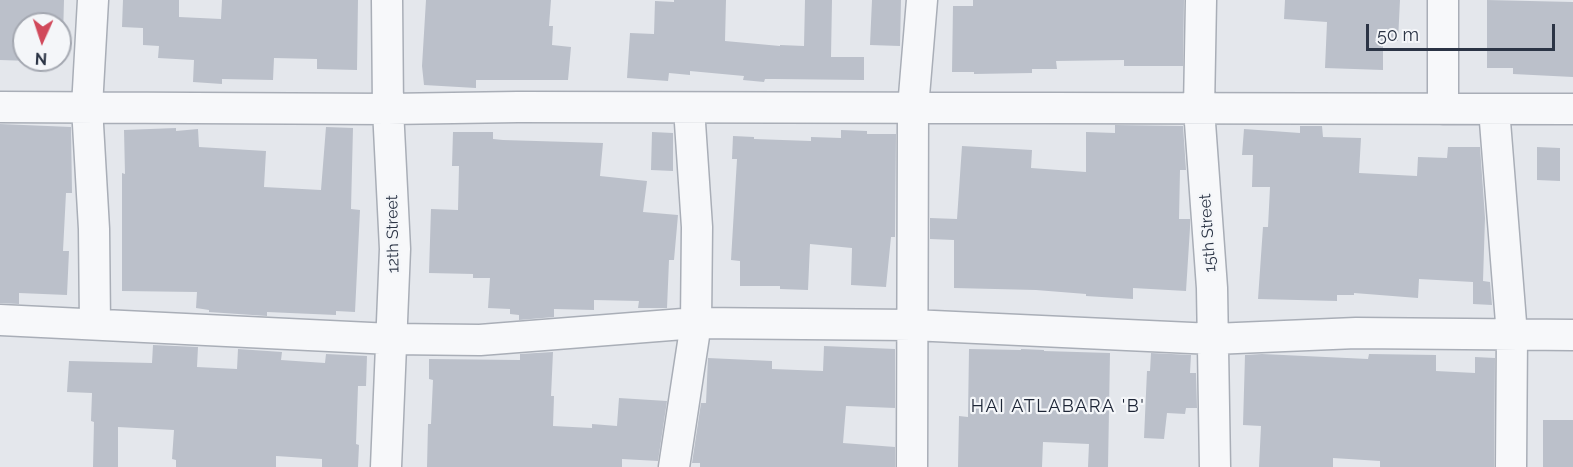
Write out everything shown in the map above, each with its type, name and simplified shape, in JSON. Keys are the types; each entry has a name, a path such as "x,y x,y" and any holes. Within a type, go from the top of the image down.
{"street":[{"path":"93,0 87,107 94,229 95,324"},
{"name":"12th Street","path":"386,467 395,249 388,109 387,0"},
{"path":"912,467 913,108 922,0"},
{"name":"15th Street","path":"1201,0 1199,109 1212,288 1215,467"},
{"path":"1443,0 1443,109"},
{"path":"0,107 1573,109"},
{"path":"674,467 696,323 698,227 689,108"},
{"path":"1494,109 1512,335 1511,467"},
{"path":"0,320 391,339 480,340 696,323 912,326 1213,339 1356,333 1573,335"}],"building":[{"path":"0,0 64,0 64,12 12,12 12,60 0,60"},
{"path":"123,0 179,0 179,17 221,19 222,0 358,0 357,70 317,69 317,59 274,58 273,80 222,79 222,84 193,82 194,60 158,58 159,46 143,45 143,28 122,27"},
{"path":"426,0 551,0 549,26 553,26 552,45 571,47 568,80 476,80 476,88 424,85 422,66"},
{"path":"674,0 726,0 725,41 804,46 805,0 832,0 831,57 864,57 864,80 765,79 764,82 743,80 744,76 690,71 690,75 669,73 668,81 627,78 630,33 654,34 655,1 674,2"},
{"path":"872,0 901,0 900,46 870,45"},
{"path":"973,0 1184,0 1183,66 1124,66 1124,60 1056,61 1057,69 1032,69 1032,73 952,72 953,6 973,6"},
{"path":"1285,0 1400,0 1398,41 1383,40 1383,70 1325,68 1327,22 1284,19"},
{"path":"1487,0 1573,2 1573,77 1513,74 1513,68 1487,68"},
{"path":"0,124 71,127 72,193 66,193 63,251 69,251 67,295 19,293 19,304 0,303"},
{"path":"1115,125 1183,126 1186,170 1180,170 1179,219 1190,219 1186,291 1133,288 1133,299 1036,290 954,288 954,240 930,239 930,218 957,219 962,146 1032,150 1031,168 1086,172 1086,132 1115,133"},
{"path":"1300,126 1322,126 1323,137 1361,138 1359,173 1417,176 1418,157 1447,158 1448,147 1480,147 1485,218 1483,281 1490,282 1492,305 1473,304 1473,282 1419,279 1418,298 1354,293 1354,295 1337,295 1337,301 1258,299 1263,227 1268,227 1270,187 1252,187 1253,155 1242,155 1244,129 1300,133"},
{"path":"326,127 353,128 351,209 360,210 355,312 336,311 336,315 267,312 267,316 209,312 209,310 196,308 197,292 122,291 124,130 198,129 199,147 266,151 264,187 321,190"},
{"path":"841,130 867,131 867,134 896,134 895,237 891,237 886,287 851,285 852,248 810,244 808,290 780,289 780,286 740,286 740,261 731,260 737,159 732,159 733,136 811,141 811,137 841,138"},
{"path":"453,132 493,132 493,139 503,140 603,143 600,176 647,181 643,212 678,215 674,260 669,260 667,308 638,308 639,301 594,300 594,310 554,309 554,317 519,320 519,315 510,314 510,309 488,308 490,278 473,278 473,274 429,273 431,209 458,210 459,166 452,166"},
{"path":"652,132 673,133 673,171 651,170"},
{"path":"1537,147 1560,148 1560,181 1537,180"},
{"path":"153,345 198,347 197,367 237,369 238,349 282,352 281,360 325,363 326,354 367,356 366,386 358,386 356,444 359,445 358,467 322,467 322,459 276,456 276,467 176,467 176,460 172,459 174,430 118,427 118,467 93,467 92,393 67,392 69,361 152,363"},
{"path":"824,346 895,349 895,408 846,406 843,443 895,447 895,467 700,467 700,463 692,463 701,403 706,403 708,358 772,361 772,369 823,371"},
{"path":"969,349 1110,353 1108,467 1088,467 1089,444 1043,442 1042,467 958,467 959,416 968,417"},
{"path":"553,352 551,396 554,396 553,426 592,428 592,424 617,426 619,398 667,401 658,461 622,459 622,467 427,467 428,424 431,424 433,380 429,379 429,359 520,360 520,354"},
{"path":"1151,353 1191,355 1190,373 1196,373 1197,408 1186,408 1185,414 1167,413 1164,439 1144,438 1147,371 1150,371"},
{"path":"1369,354 1436,355 1436,371 1475,373 1475,357 1495,358 1494,467 1380,467 1380,461 1333,458 1333,467 1259,467 1261,426 1243,425 1245,355 1368,359"},
{"path":"1543,420 1573,420 1573,467 1543,467"}],"district":[{"name":"HAI ATLABARA 'B'","path":"1058,407"}]}
